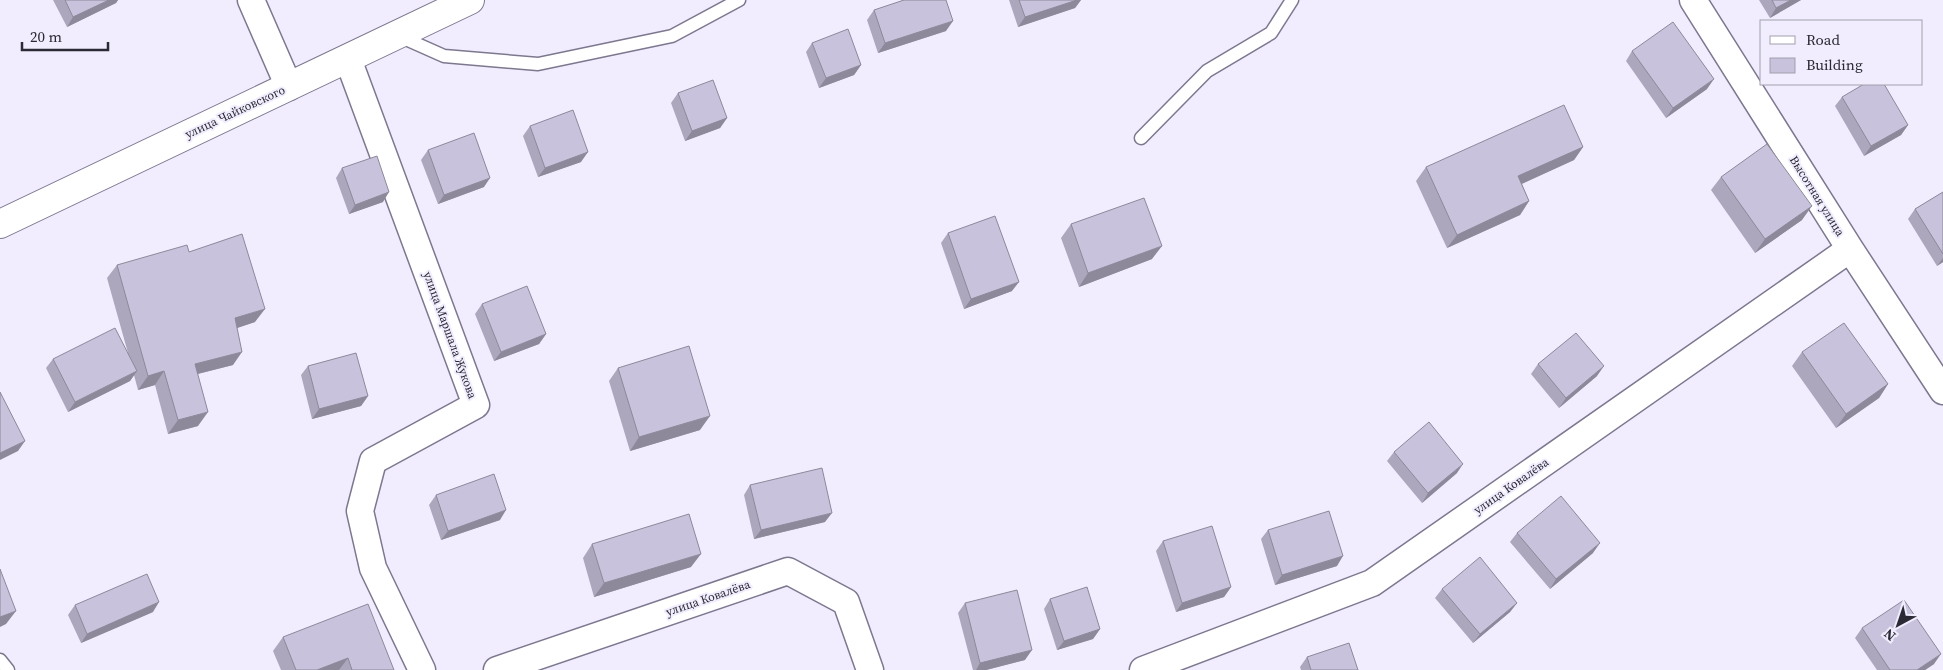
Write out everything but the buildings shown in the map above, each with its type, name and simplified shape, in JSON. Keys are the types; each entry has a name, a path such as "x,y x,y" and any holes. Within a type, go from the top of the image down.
{"main road":[{"name":"улица Чайковского","path":"0,224 470,0"}],"street":[{"path":"251,0 289,87"},
{"name":"Высотная улица","path":"1693,0 1850,249 1943,391"},
{"name":"улица Маршала Жукова","path":"348,59 476,405 373,461 360,511 373,568 422,670"},
{"name":"улица Ковалёва","path":"1143,670 1372,583 1850,249"},
{"name":"улица Ковалёва","path":"497,670 788,570 846,602 870,670"}],"lane":[{"path":"396,35 444,56 538,64 672,36 739,0"},
{"path":"1142,138 1207,71 1271,33 1292,0"},
{"path":"0,660 8,670"}]}
